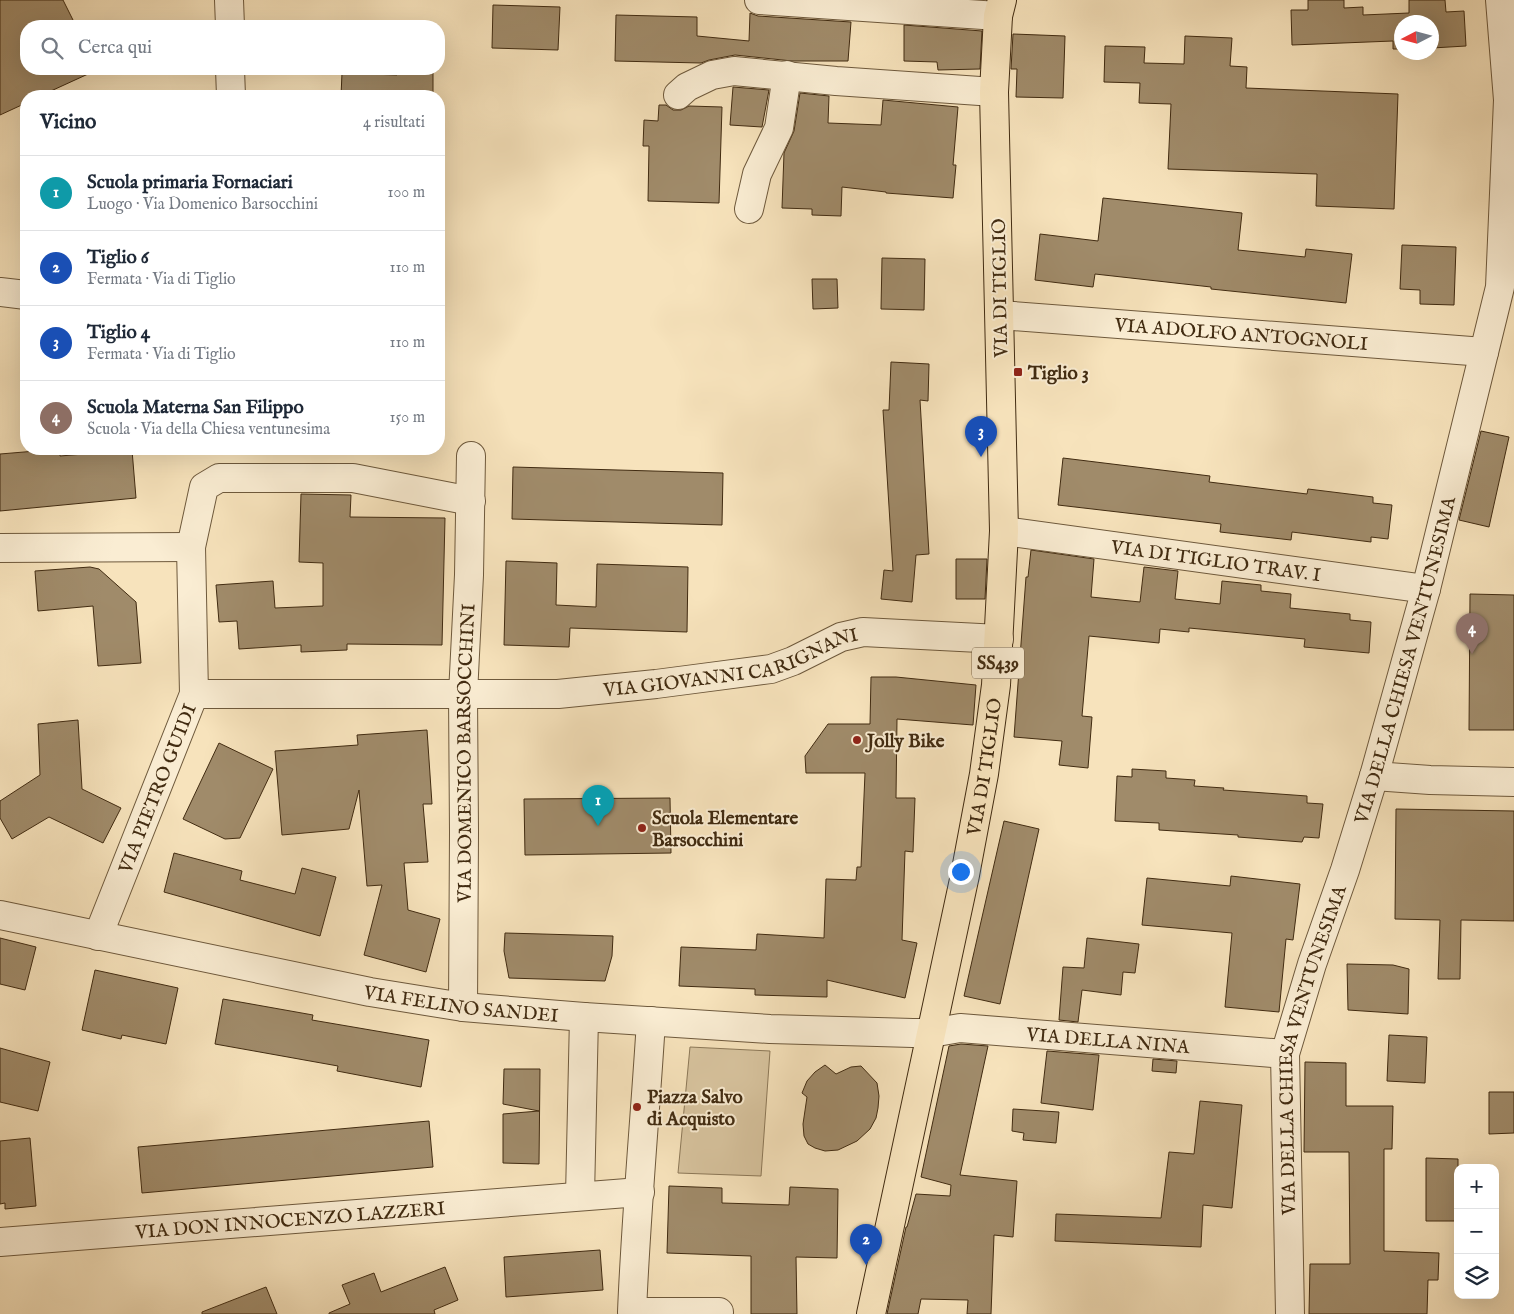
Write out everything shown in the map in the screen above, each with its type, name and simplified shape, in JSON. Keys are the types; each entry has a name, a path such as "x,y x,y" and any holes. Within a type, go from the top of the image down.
{"main road":[{"name":"VIA DI TIGLIO","path":"871,1314 965,875 984,774 996,685 1004,532 994,92 1000,8"}],"street":[{"path":"230,0 230,20"},
{"path":"759,0 1000,8"},
{"name":"VIA DELLA CHIESA VENTUNESIMA","path":"1290,1314 1285,1054 1312,964 1345,870 1374,776 1426,588 1484,352 1504,314 1500,287 1510,79 1500,0"},
{"path":"678,95 687,87 712,75 734,71 836,81 994,92"},
{"path":"230,75 231,90"},
{"path":"749,209 756,174 779,128 787,75"},
{"path":"0,292 20,294"},
{"name":"VIA ADOLFO ANTOGNOLI","path":"1000,315 1484,352"},
{"name":"VIA DOMENICO BARSOCCHINI","path":"463,1006 463,694 469,575 471,456"},
{"path":"0,548 191,547 204,487 219,478 353,478 471,501"},
{"name":"VIA DI TIGLIO TRAV. I","path":"1004,532 1426,588"},
{"name":"VIA PIETRO GUIDI","path":"98,936 194,694 191,547"},
{"name":"VIA GIOVANNI CARIGNANI","path":"194,694 558,694 656,684 771,668 793,661 841,638 864,632 999,639"},
{"path":"1374,776 1430,780 1514,782"},
{"name":"VIA FELINO SANDEI","path":"0,915 370,992 463,1006 584,1017 770,1028 931,1032"},
{"path":"580,1196 584,1017"},
{"path":"651,1021 640,1192 635,1232 632,1312 719,1312"},
{"name":"VIA DELLA NINA","path":"931,1032 960,1028 1285,1054"},
{"name":"VIA DON INNOCENZO LAZZERI","path":"0,1242 640,1192"}],"shaded area":[{"path":"690,1047 770,1051 761,1176 678,1173"}],"building":[{"path":"0,0 63,0 73,20 20,20 20,75 86,75 53,90 20,90 20,106 0,115"},
{"path":"1308,0 1344,0 1344,8 1363,7 1363,15 1409,13 1409,0 1445,0 1446,12 1464,11 1466,46 1439,48 1439,15 1394,15 1394,49 1393,41 1292,45 1291,10 1308,10"},
{"path":"493,5 560,7 558,50 492,48"},
{"path":"750,13 758,16 851,22 848,61 792,61 735,55 701,63 615,61 616,15 697,17 697,36 749,41"},
{"path":"904,25 982,31 980,69 938,70 937,62 904,61"},
{"path":"1013,34 1065,36 1063,98 1016,97 1017,69 1011,69"},
{"path":"1185,36 1232,38 1230,66 1247,67 1246,88 1398,94 1394,209 1316,206 1317,174 1168,169 1171,104 1139,103 1140,83 1104,82 1105,46 1145,47 1144,63 1184,64"},
{"path":"342,75 433,75 433,90 341,90"},
{"path":"733,87 769,90 762,127 730,125"},
{"path":"800,93 829,96 828,123 881,125 883,100 958,107 953,165 956,165 953,198 886,193 842,187 841,216 812,215 812,209 782,208 784,153 794,131"},
{"path":"659,105 666,105 673,110 681,110 689,106 722,107 719,203 648,201 649,146 643,146 644,120 658,121"},
{"path":"1103,198 1242,213 1238,250 1305,257 1306,249 1352,254 1346,303 1211,289 1211,287 1095,274 1093,287 1035,280 1040,234 1098,241"},
{"path":"1402,245 1456,247 1454,305 1420,304 1420,290 1400,289"},
{"path":"882,258 925,259 924,310 881,309"},
{"path":"812,279 837,279 838,308 813,309"},
{"path":"891,362 929,364 928,401 920,400 929,554 916,555 912,602 881,599 884,570 893,571 883,410 889,410"},
{"path":"1481,431 1509,437 1489,527 1459,520"},
{"path":"20,452 20,455 60,456 132,455 136,498 0,511 0,454"},
{"path":"1063,458 1210,476 1209,482 1307,494 1308,489 1373,497 1373,503 1392,505 1388,539 1371,537 1371,542 1292,532 1291,540 1220,532 1221,524 1058,505"},
{"path":"513,467 723,473 722,525 512,519"},
{"path":"301,494 351,495 350,517 445,518 442,645 347,644 347,650 301,652 301,645 239,649 237,621 219,622 216,585 273,581 275,608 323,606 323,563 299,562"},
{"path":"1031,550 1094,559 1091,597 1140,602 1144,567 1178,571 1175,599 1220,604 1222,581 1261,585 1261,591 1291,594 1290,608 1350,614 1350,620 1371,622 1369,653 1304,647 1305,639 1189,628 1189,632 1160,629 1159,643 1089,636 1082,716 1092,717 1088,768 1059,765 1062,741 1014,737 1026,577 1028,577"},
{"path":"956,559 987,559 985,599 956,599"},
{"path":"506,561 557,563 556,605 596,607 597,564 688,567 687,632 570,628 569,647 504,645"},
{"path":"90,567 99,569 136,602 141,663 98,666 93,606 38,611 35,571"},
{"path":"1470,594 1514,595 1514,730 1469,730"},
{"path":"871,677 896,677 976,685 973,725 897,719 896,798 915,798 913,852 905,851 902,940 917,943 905,998 827,980 827,997 755,995 755,989 679,986 681,947 756,950 757,934 824,938 826,879 856,880 857,867 861,867 865,773 806,773 805,756 828,724 870,724"},
{"path":"78,720 82,789 121,808 103,843 49,817 12,839 0,818 0,801 40,775 38,724"},
{"path":"427,730 432,804 423,804 428,862 404,863 408,910 440,919 426,972 364,955 382,885 367,886 359,790 349,829 282,835 275,751 358,745 357,735"},
{"path":"219,743 273,769 240,838 225,839 183,819"},
{"path":"1132,769 1166,771 1166,778 1195,780 1194,786 1307,796 1307,803 1323,804 1319,838 1304,837 1302,842 1238,837 1238,835 1159,830 1159,823 1115,821 1117,776 1132,777"},
{"path":"670,798 671,853 525,855 524,799"},
{"path":"1396,809 1514,811 1514,921 1461,920 1460,979 1438,979 1440,920 1395,919"},
{"path":"1004,821 1039,829 1000,1004 964,996"},
{"path":"174,853 242,871 240,880 295,894 302,868 336,877 320,936 164,892"},
{"path":"1231,876 1300,884 1293,940 1286,939 1279,1012 1225,1007 1232,933 1142,925 1147,878 1230,886"},
{"path":"505,933 613,936 612,956 605,981 509,978 504,951"},
{"path":"0,938 36,947 25,990 0,984"},
{"path":"1087,938 1139,944 1135,973 1123,972 1121,995 1082,990 1078,1022 1059,1020 1063,967 1084,968"},
{"path":"1347,964 1393,965 1409,969 1408,1014 1348,1010"},
{"path":"95,970 178,988 166,1044 122,1035 121,1039 82,1030"},
{"path":"223,999 313,1015 312,1020 429,1040 421,1087 337,1071 338,1066 215,1044"},
{"path":"1389,1035 1427,1037 1425,1083 1387,1081"},
{"path":"961,1044 988,1046 960,1175 1017,1181 1013,1237 994,1235 991,1314 967,1314 968,1300 921,1299 918,1314 887,1314 906,1227 916,1194 950,1196 951,1185 921,1177 949,1046"},
{"path":"0,1048 50,1062 38,1111 0,1102"},
{"path":"1047,1051 1099,1055 1093,1110 1041,1103"},
{"path":"1153,1059 1177,1061 1176,1073 1152,1071"},
{"path":"1305,1062 1346,1063 1346,1106 1393,1106 1392,1149 1384,1149 1384,1251 1439,1253 1438,1280 1428,1280 1427,1314 1309,1314 1310,1264 1350,1264 1349,1152 1304,1152"},
{"path":"825,1065 836,1074 851,1067 861,1066 877,1083 879,1096 876,1118 870,1129 857,1141 838,1150 825,1151 808,1144 804,1136 803,1124 807,1097 802,1093 807,1081"},
{"path":"504,1069 540,1069 539,1164 503,1163 503,1114 539,1111 503,1104"},
{"path":"1489,1092 1514,1092 1514,1133 1489,1134"},
{"path":"1200,1101 1242,1105 1232,1208 1203,1205 1201,1247 1055,1241 1056,1214 1161,1218 1169,1152 1194,1154"},
{"path":"1013,1109 1059,1112 1056,1143 1023,1140 1024,1133 1012,1131"},
{"path":"429,1121 433,1167 142,1193 138,1147"},
{"path":"30,1138 36,1206 5,1209 5,1203 0,1204 0,1141"},
{"path":"1426,1158 1458,1159 1458,1164 1454,1164 1454,1221 1426,1221"},
{"path":"669,1186 722,1188 722,1203 789,1205 790,1187 838,1189 837,1258 796,1257 797,1314 751,1314 751,1256 667,1253"},
{"path":"600,1250 603,1290 506,1297 504,1257"},
{"path":"445,1267 458,1300 434,1310 435,1314 329,1314 350,1304 342,1285 374,1273 381,1292"},
{"path":"266,1287 277,1314 202,1314 202,1312"}],"place":[{"name":"Tiglio 3","path":"1018,372"},
{"name":"Tiglio 4","path":"981,457"},
{"name":"Scuola Materna San Filippo","path":"1472,654"},
{"name":"Jolly Bike","path":"857,740"},
{"name":"Scuola primaria Fornaciari","path":"598,826"},
{"name":"Scuola Elementare Barsocchini","path":"642,828"},
{"name":"Piazza Salvo di Acquisto","path":"637,1107"},
{"name":"Tiglio 6","path":"866,1265"}]}
